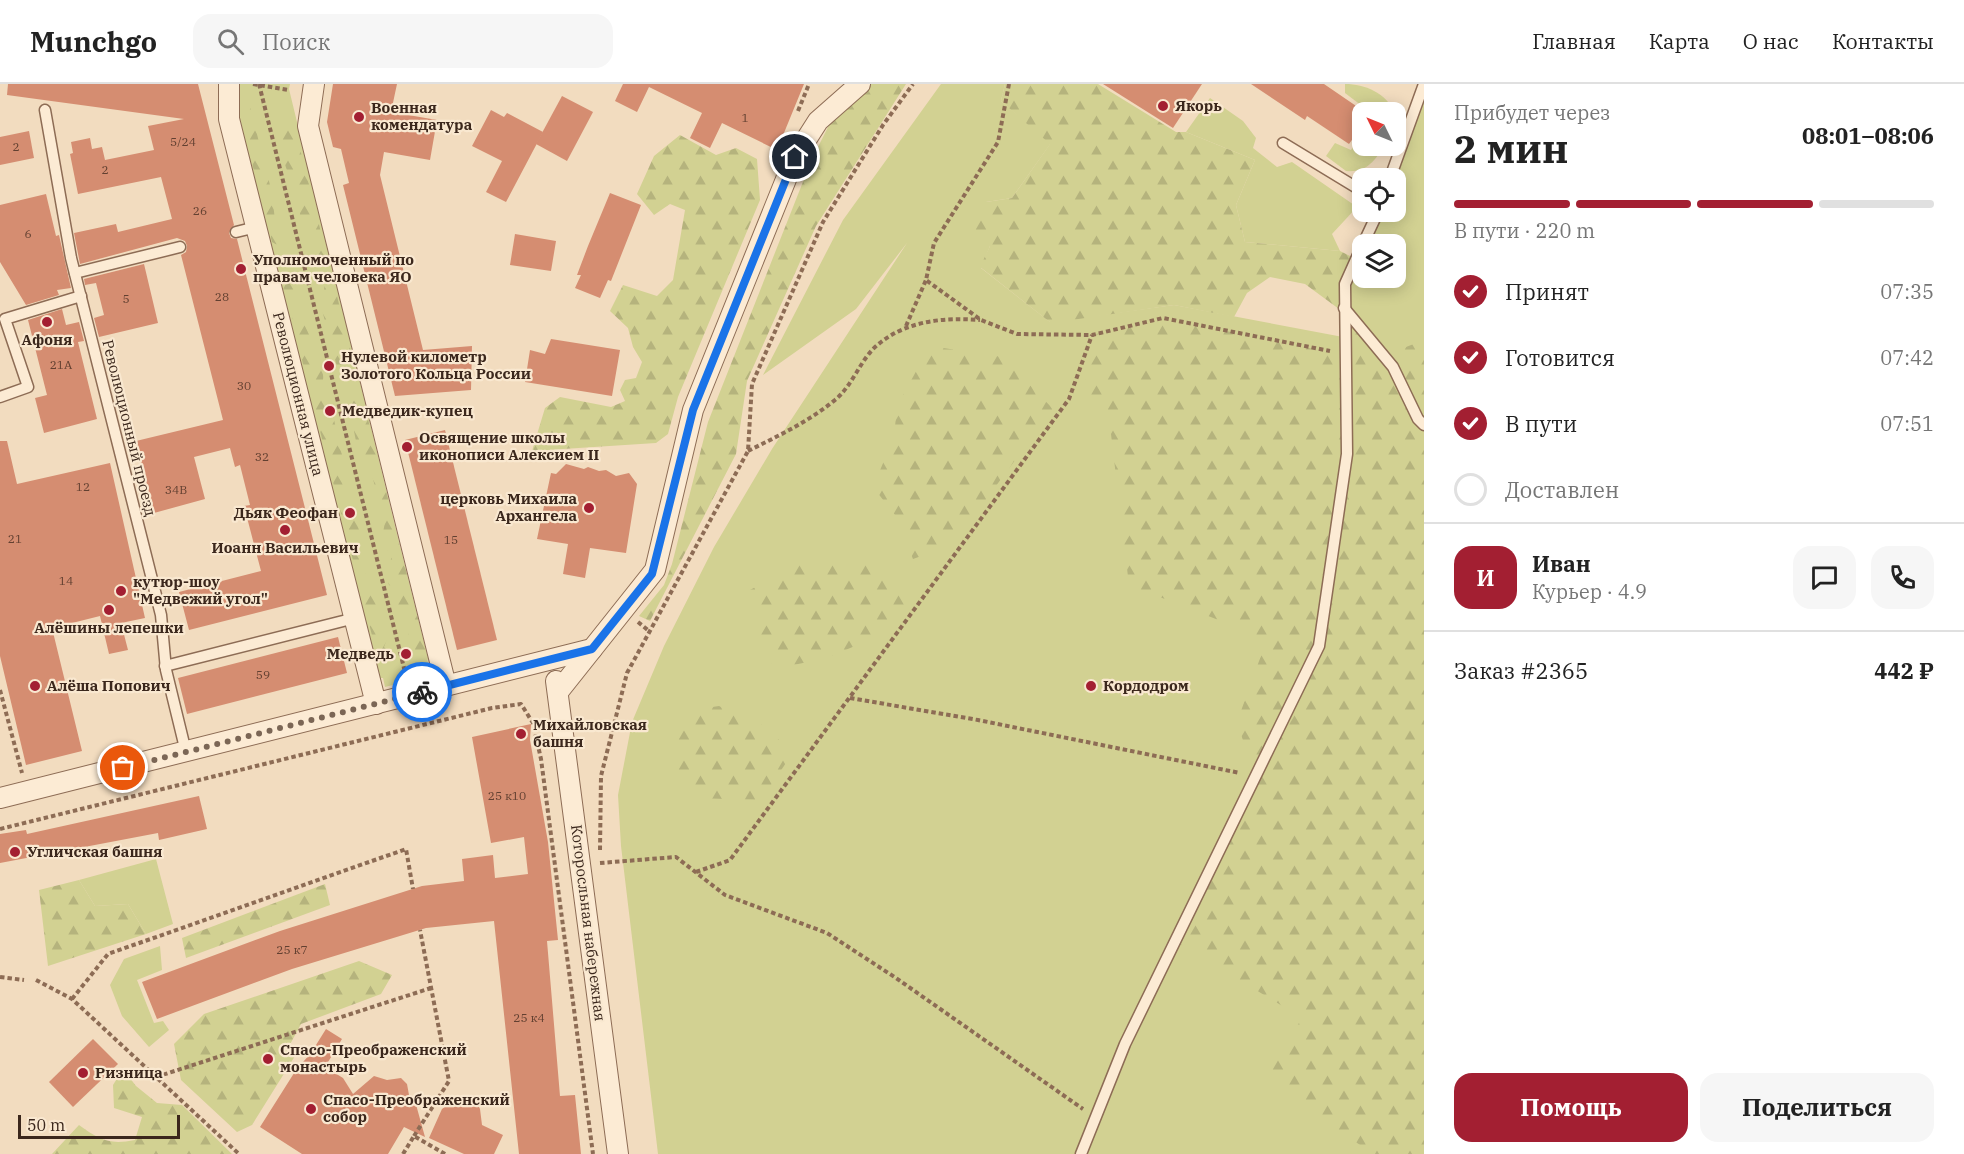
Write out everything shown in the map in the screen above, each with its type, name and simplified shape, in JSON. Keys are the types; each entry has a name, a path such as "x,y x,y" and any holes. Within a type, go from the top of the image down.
{"street":[{"name":"Революционная улица","path":"229,84 229,119 376,704"},
{"path":"314,84 308,126 446,686"},
{"path":"558,692 655,570 693,410 795,157 818,121 860,84"},
{"path":"1,794 186,752 592,649"},
{"name":"Которосльная набережная","path":"553,659 618,1154"}],"lane":[{"path":"1394,168 1424,84"},
{"name":"Революционный проезд","path":"45,110 75,273 161,615 165,666 186,752"},
{"path":"1283,143 1352,185"},
{"path":"237,232 256,227"},
{"path":"75,273 180,247"},
{"path":"1081,1154 1125,1044 1319,646 1347,454 1344,308 1345,284 1352,268"},
{"path":"0,397 28,387 5,319 81,296"},
{"path":"1344,308 1393,367 1418,419 1424,425"},
{"path":"165,666 355,618"}],"path":[{"path":"253,84 289,90"},
{"path":"602,874 600,863 601,776 627,673 748,451 752,384 823,222 883,125 913,84"},
{"path":"905,327 926,280 934,243 998,142 1009,84"},
{"path":"259,85 407,676"},
{"path":"926,280 981,320 1017,334 1092,334 1163,318 1318,350 1346,352"},
{"path":"748,451 802,424 837,398 874,349 905,327 951,318 981,320"},
{"path":"696,872 730,860 1069,399 1092,334"},
{"path":"635,620 649,631"},
{"path":"0,690 19,769 22,773 30,772"},
{"path":"849,698 978,720 1255,777"},
{"path":"0,829 492,708 521,704 533,723 541,759 593,1154"},
{"path":"72,999 108,954 406,849 413,889"},
{"path":"600,863 676,857 725,895 827,933 896,978 1095,1119"},
{"path":"403,1154 449,1081 420,930"},
{"path":"0,977 24,980"},
{"path":"36,980 72,999 239,1154"},
{"path":"156,1077 431,988"},
{"path":"414,1136 445,1154"}],"green space":[{"path":"237,84 290,84 289,89 431,675 385,687 383,678 380,678 234,115"},
{"path":"868,84 906,84 816,226 747,381 736,454 650,621 639,616 664,585 672,564 708,422 812,159 836,111"},
{"path":"941,84 1005,84 1001,101 1051,143 1012,198 986,202 990,246 981,268 1050,322 1174,305 1343,337 1345,284 1352,267 1352,288 1406,288 1406,234 1365,234 1370,222 1406,222 1406,168 1398,168 1402,156 1406,156 1406,142 1424,84 1424,1154 658,1154 621,846 618,795 632,722 664,646 714,547 772,449 907,243 856,309 763,375 843,220"},
{"path":"1005,84 1098,84 1176,132 1186,132 1255,160 1236,205 1245,242 1340,251 1352,257 1342,285 1339,309 1305,284 1270,277 1247,293 1234,317 1174,305 1051,323 980,267 990,246 965,226 986,202 1012,198 1050,144 1001,101"},
{"path":"1345,84 1360,86 1374,91 1388,102 1357,102 1345,93"},
{"path":"1210,98 1243,121 1256,138 1253,148 1277,167 1292,162 1352,204 1352,212 1332,234 1340,251 1245,242 1236,205 1255,160 1186,132"},
{"path":"243,102 249,103 272,193 275,221 282,237 279,246 272,242 251,159 243,119"},
{"path":"284,124 294,125 428,658 424,669 414,668 417,656 408,647 409,624 398,619 393,607 400,590 389,585 386,574 392,556 381,543 385,522 371,472 361,467 354,431 356,412 346,401 321,306 326,279 312,269 316,249 306,237 301,224 302,194 291,179 284,161 281,142"},
{"path":"680,135 716,155 736,148 757,159 760,200 678,397 668,434 656,443 532,451 545,408 560,397 611,407 625,401 620,390 625,380 636,378 642,362 633,347 628,328 610,311 623,285 657,296 673,280 685,210 670,204 654,215 637,194 654,156"},
{"path":"1335,143 1352,148 1352,156 1378,156 1364,168 1352,168 1352,171 1346,171 1326,156"},
{"path":"288,264 299,279 300,311 321,365 323,380 319,393 330,402 342,455 338,467 349,507 356,514 366,569 364,580 372,593 388,636 384,647 393,658 385,668 379,663 298,338 279,275"},
{"path":"1344,308 1393,366 1406,347 1424,340 1424,1148 1419,1154 1373,1154 1265,1079 1302,1018 1175,941 1255,777 1237,722 1267,639 1129,585 1108,409 1082,400 1092,335 1163,318 1318,350 1345,352"},
{"path":"930,346 1003,357 1053,409 952,545 913,559 895,515 873,487 894,437 897,406"},
{"path":"803,561 885,564 908,601 885,633 827,658 774,669 758,627 750,590"},
{"path":"719,706 767,727 792,754 761,800 694,798 675,767 674,734 692,710"},
{"path":"156,859 173,924 146,934 128,904 95,906 79,880"},
{"path":"79,880 95,906 128,904 146,934 48,966 39,890"},
{"path":"325,884 330,905 186,958 182,938"},
{"path":"160,946 162,970 137,980 154,1023 163,1021 169,1030 149,1047 122,1016 110,985 124,959"},
{"path":"359,961 392,975 381,994 301,1024 287,1050 295,1056 252,1125 237,1132 181,1080 174,1044 204,1014"},
{"path":"123,1069 136,1086 157,1103 182,1105 232,1154 52,1154 79,1125 105,1140 118,1142 135,1140 142,1117 114,1108 113,1085"}],"building":[{"path":"8,84 198,84 234,225 229,233 231,238 237,239 327,595 189,630 179,592 261,571 244,506 250,505 240,465 235,467 230,448 194,457 205,499 154,513 136,441 223,420 181,255 186,252 187,246 185,241 177,238 80,264 74,233 116,224 118,232 172,219 161,177 78,194 70,154 73,153 71,142 90,138 92,149 102,147 105,160 154,150 148,126 184,119 7,95"},
{"path":"333,84 397,84 391,112 437,120 430,160 384,152 380,175 423,350 472,346 471,390 395,396 343,185 349,183 341,149 333,147 327,122"},
{"path":"623,84 804,84 777,150 722,123 710,148 690,138 702,113 649,87 637,112 615,101"},
{"name":"Якорь","path":"1103,84 1202,84 1173,128"},
{"path":"1251,84 1324,84 1352,103 1352,140 1349,144 1307,116 1305,120"},
{"path":"562,96 593,112 567,161 536,144"},
{"path":"491,110 504,117 507,113 543,132 506,202 486,192 502,161 472,146"},
{"path":"29,131 34,158 0,165 0,137"},
{"path":"610,193 641,205 611,281 608,280 600,298 575,288 581,275 577,275"},
{"path":"46,194 56,236 59,235 71,288 57,290 59,295 26,305 0,262 0,205"},
{"path":"515,234 556,241 551,271 510,265"},
{"path":"144,264 158,323 99,337 94,318 104,315 96,283 85,285 84,279"},
{"path":"62,309 66,325 79,322 84,341 78,342 97,419 44,433 35,398 47,395 28,320"},
{"path":"551,339 620,350 612,396 525,382 530,350 545,354"},
{"path":"445,430 497,640 457,650 405,440"},
{"path":"0,441 7,441 17,484 110,463 145,618 121,623 128,650 109,654 100,616 52,628 82,751 26,765 0,656"},
{"name":"церковь Михаила Архангела","path":"566,464 584,469 588,467 599,471 606,470 616,476 629,473 637,484 626,553 590,548 585,578 563,574 568,544 537,539 551,473 556,474"},
{"path":"338,637 347,673 187,714 178,678"},
{"path":"531,724 530,740 548,842 558,940 547,941 560,1096 575,1095 581,1154 519,1154 494,921 426,928 292,969 157,1019 142,982 280,931 422,886 464,881 462,859 493,855 495,878 528,874 524,837 491,843 472,737"},
{"path":"199,796 207,829 159,840 158,833 0,863 0,834 26,830 27,834"},
{"path":"326,1029 342,1039 325,1067 343,1078 353,1094 374,1076 387,1080 401,1078 407,1084 409,1095 415,1101 425,1137 404,1127 388,1154 302,1154 260,1127 296,1070 311,1053"},
{"name":"Ризница","path":"93,1039 118,1064 73,1107 49,1082"},
{"path":"463,1097 477,1103 482,1125 503,1135 494,1154 464,1154 429,1138 442,1109"}],"way so far":[{"path":"123,768 422,692"}],"place":[{"name":"Якорь","path":"1163,106"},
{"name":"Военная комендатура","path":"359,117"},
{"name":"Уполномоченный по правам человека ЯО","path":"241,269"},
{"name":"Афоня","path":"47,322"},
{"name":"Нулевой километр Золотого Кольца России","path":"329,366"},
{"name":"Медведик-купец","path":"330,411"},
{"name":"Освящение школы иконописи Алексием II","path":"407,447"},
{"name":"церковь Михаила Архангела","path":"589,508"},
{"name":"Дьяк Феофан","path":"350,513"},
{"name":"Иоанн Васильевич","path":"285,530"},
{"name":"кутюр-шоу \"Медвежий угол\"","path":"121,591"},
{"name":"Алёшины лепешки","path":"109,610"},
{"name":"Медведь","path":"406,654"},
{"name":"Алёша Попович","path":"35,686"},
{"name":"Кордодром","path":"1091,686"},
{"name":"Михайловская башня","path":"521,734"},
{"name":"Угличская башня","path":"15,852"},
{"name":"Спасо-Преображенский монастырь","path":"268,1059"},
{"name":"Ризница","path":"83,1073"},
{"name":"Спасо-Преображенский собор","path":"311,1109"}],"route":[{"path":"422,692 592,649 652,574 656,566 693,410 795,157"}]}
